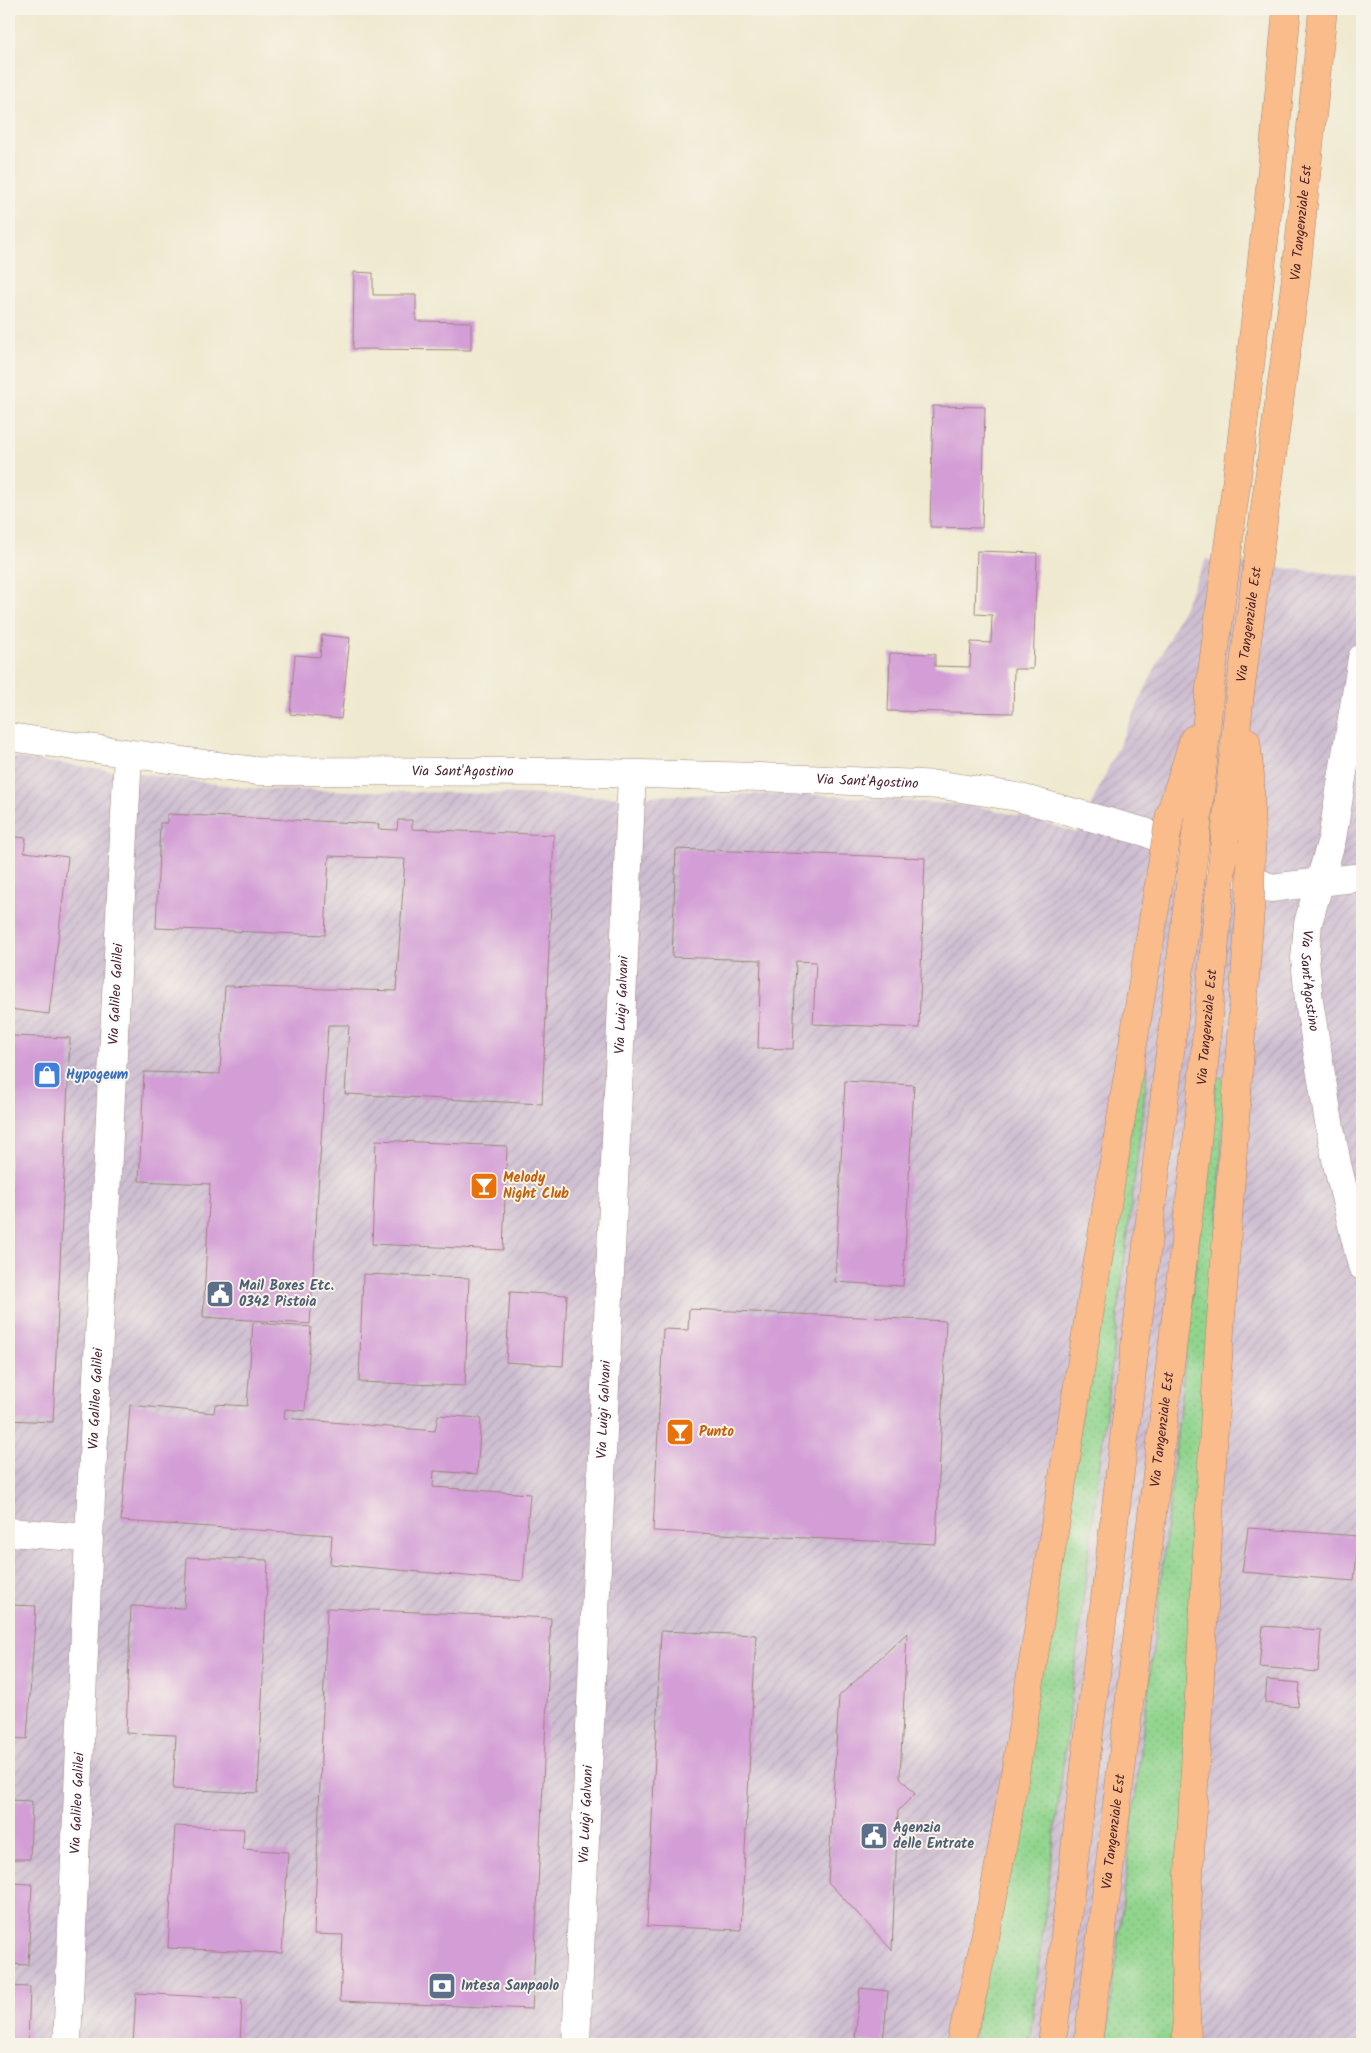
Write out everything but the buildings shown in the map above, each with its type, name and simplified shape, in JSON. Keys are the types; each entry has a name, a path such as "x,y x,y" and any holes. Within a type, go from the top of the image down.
{"main road":[{"path":"1052,2044 1197,826 1210,688 1241,446 1269,200 1287,9"},
{"name":"Via Tangenziale Est","path":"1088,2044 1197,1143 1224,838 1240,693 1295,285 1322,9"},
{"path":"960,2044 972,1999 998,1876 1170,815 1210,688"},
{"path":"1187,2044 1185,1956 1187,1910 1217,1384 1250,909 1250,776 1240,693"}],"street":[{"path":"1362,658 1332,839 1320,883 1362,877"},
{"name":"Via Sant'Agostino","path":"9,737 256,771 563,772 919,783 975,789 1048,804 1145,832 1271,888 1320,883 1308,923 1305,959 1309,1001 1337,1164 1362,1266"},
{"name":"Via Galileo Galilei","path":"67,2044 89,1538 128,754"},
{"name":"Via Luigi Galvani","path":"576,2044 632,775"},
{"path":"9,1532 89,1538"}],"shaded area":[{"path":"1206,559 1362,577 1362,2044 9,2044 9,757 256,789 595,797 738,794 824,795 975,806 1030,818 1078,833"}],"green space":[{"path":"1141,1064 1148,1067 1029,2044 972,2044"},
{"path":"1220,1077 1225,1080 1176,2044 1106,2044 1157,1617 1216,1080"}],"place":[{"name":"Hypogeum","path":"47,1075"},
{"name":"Melody Night Club","path":"484,1186"},
{"name":"Mail Boxes Etc. 0342 Pistoia","path":"220,1294"},
{"name":"Punto","path":"680,1432"},
{"name":"Agenzia delle Entrate","path":"874,1836"},
{"name":"Intesa Sanpaolo","path":"442,1986"}]}
